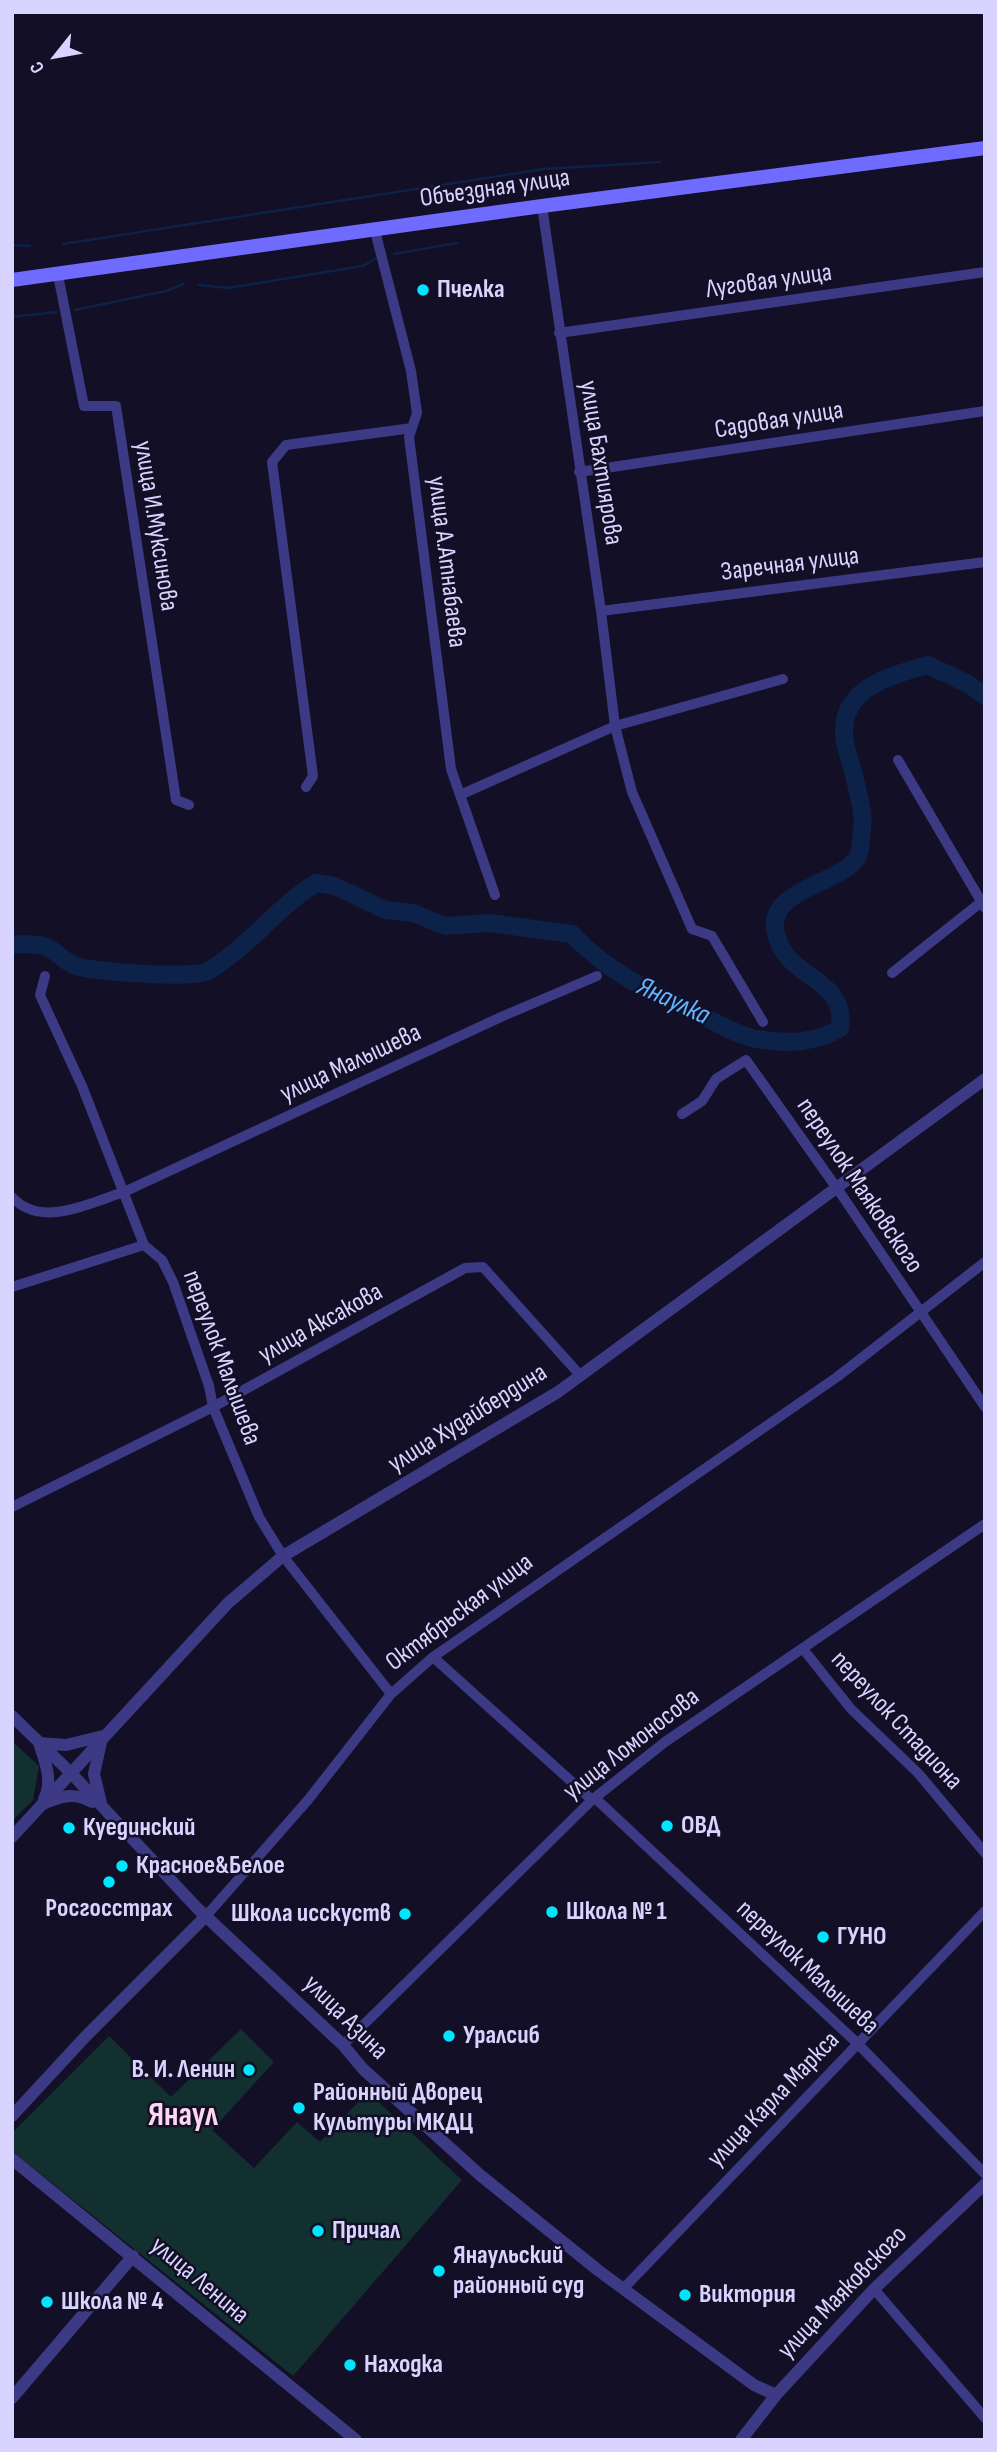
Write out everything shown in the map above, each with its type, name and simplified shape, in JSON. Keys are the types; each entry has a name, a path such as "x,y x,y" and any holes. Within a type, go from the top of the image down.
{"main road":[{"name":"Объездная улица","path":"12,280 985,148"}],"street":[{"name":"улица Бахтиярова","path":"542,206 601,611 615,726 632,792 692,929 712,936 763,1022"},
{"name":"улица А.Атнабаева","path":"374,231 411,371 417,413 409,437 451,769 495,895"},
{"name":"Луговая улица","path":"559,333 985,272"},
{"name":"улица И.Муксинова","path":"58,275 84,406 116,406 176,800 189,805"},
{"name":"Садовая улица","path":"579,472 985,411"},
{"path":"306,787 313,776 272,462 286,445 412,428"},
{"name":"Заречная улица","path":"601,611 985,562"},
{"path":"460,795 615,726 783,679"},
{"path":"892,973 983,903 898,761"},
{"name":"переулок Малышева","path":"45,976 40,995 82,1086 144,1245 162,1260 173,1282 209,1386 213,1407 259,1517 283,1556 391,1694"},
{"name":"улица Малышева","path":"12,1197 22,1207 40,1214 62,1211 124,1192 501,1017 597,976"},
{"name":"переулок Маяковского","path":"682,1114 702,1101 716,1079 746,1060 837,1187 985,1407"},
{"name":"улица Худайбердина","path":"12,1837 103,1735 229,1603 283,1556 558,1392 985,1079"},
{"path":"12,1287 144,1245"},
{"name":"Октябрьская улица","path":"12,2116 120,2001 206,1916 308,1800 391,1694 433,1657 837,1377 985,1262"},
{"name":"улица Аксакова","path":"12,1507 213,1407 465,1268 483,1267 580,1375"},
{"name":"улица Ломоносова","path":"342,2045 593,1799 665,1742 985,1524"},
{"name":"переулок Стадиона","path":"803,1649 851,1709 918,1773 985,1853"},
{"name":"переулок Малышева","path":"433,1657 593,1799 858,2043 985,2174"},
{"name":"улица Азина","path":"12,1716 70,1772 206,1916 363,2068 480,2175 754,2385 776,2395"},
{"path":"40,1806 47,1792 48,1767 39,1743 66,1745 103,1735 94,1774 103,1808"},
{"path":"40,1806 55,1798 80,1795 103,1808"},
{"name":"улица Карла Маркса","path":"624,2288 985,1911"},
{"name":"улица Ленина","path":"12,2159 356,2440"},
{"name":"улица Маяковского","path":"741,2440 776,2395 874,2289 985,2184"},
{"path":"12,2398 134,2256"},
{"path":"874,2289 985,2418"}],"green space":[{"path":"12,1741 39,1766 33,1800 12,1821"},
{"path":"241,2029 274,2062 212,2130 254,2168 297,2122 320,2142 368,2092 462,2180 293,2376 12,2151 12,2133 109,2036 171,2097"}],"waterway":[{"path":"63,244 544,169 660,162"},
{"path":"394,254 457,243"},
{"path":"12,245 30,246"},
{"path":"199,285 228,288 363,266 376,258"},
{"path":"75,310 166,291 184,284"},
{"path":"12,317 57,312"},
{"name":"Янаулка","path":"12,944 44,946 72,964 86,968 143,974 199,973 208,971 223,961 316,883 335,886 385,910 413,913 445,926 489,923 572,934 601,960 633,981 736,1033 768,1041 810,1040 840,1028 840,1011 835,998 826,988 792,962 782,950 776,934 775,919 782,906 793,897 850,866 858,856 862,819 856,782 845,742 844,724 849,710 857,698 882,680 928,665 968,684 985,696"}],"place":[{"name":"Пчелка","path":"423,290"},
{"name":"ОВД","path":"667,1826"},
{"name":"Куединский","path":"69,1828"},
{"name":"Красное&Белое","path":"122,1866"},
{"name":"Росгосстрах","path":"109,1882"},
{"name":"Школа № 1","path":"552,1912"},
{"name":"Школа исскуств","path":"405,1914"},
{"name":"ГУНО","path":"823,1937"},
{"name":"Уралсиб","path":"449,2036"},
{"name":"В. И. Ленин","path":"249,2070"},
{"name":"Районный Дворец Культуры МКДЦ","path":"299,2108"},
{"name":"Причал","path":"318,2231"},
{"name":"Янаульский районный суд","path":"439,2271"},
{"name":"Виктория","path":"685,2295"},
{"name":"Школа № 4","path":"47,2302"},
{"name":"Находка","path":"350,2365"}],"district":[{"name":"Янаул","path":"183,2117"}]}
